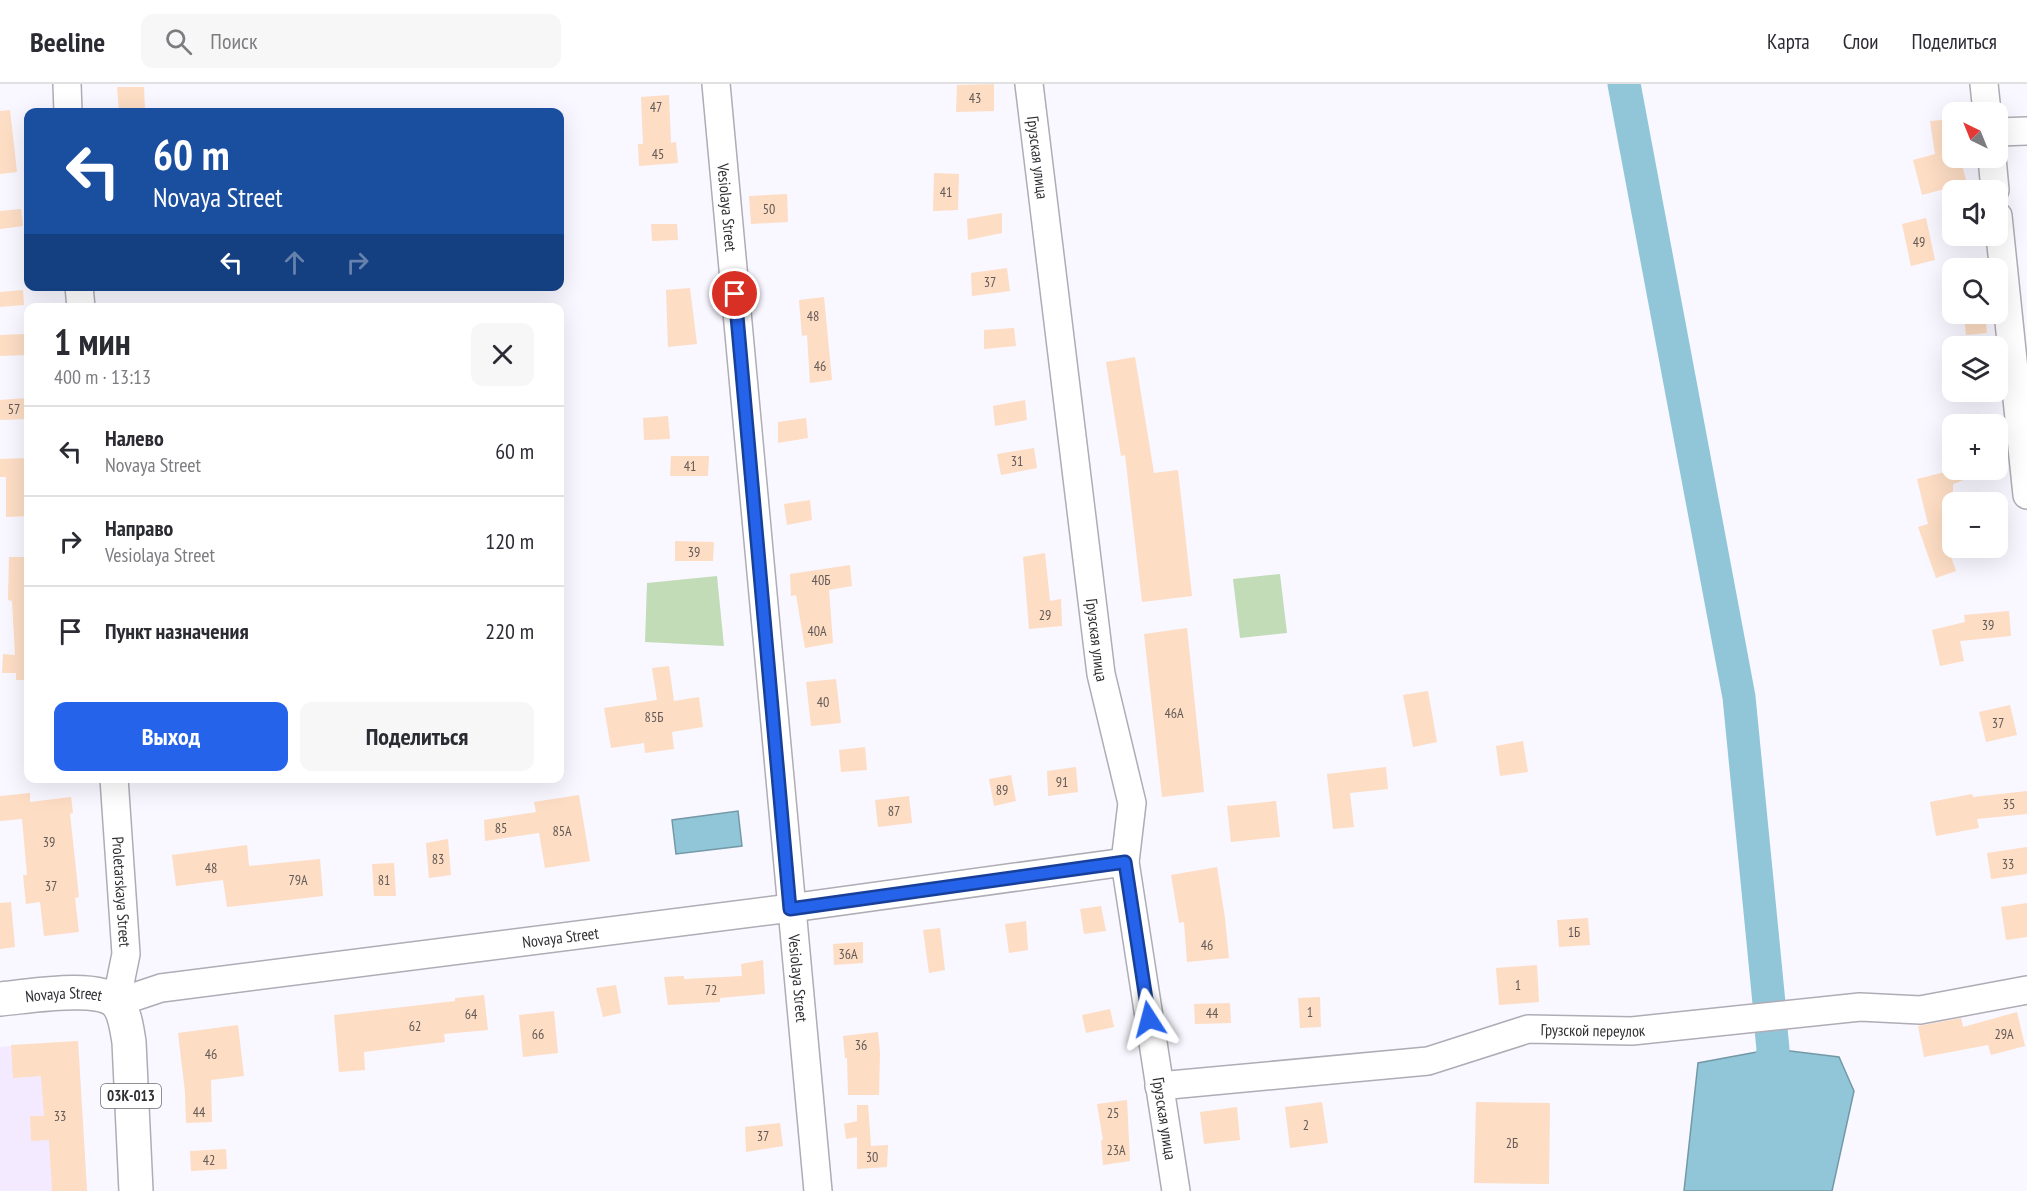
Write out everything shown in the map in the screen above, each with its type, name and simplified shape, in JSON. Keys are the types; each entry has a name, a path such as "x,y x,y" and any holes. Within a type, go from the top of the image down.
{"main road":[{"name":"Novaya Street","path":"0,999 80,992 101,995 116,1003"},
{"name":"03К-013","path":"116,1003 126,1024 129,1042 136,1191"}],"street":[{"path":"67,84 68,108"},
{"name":"Vesiolaya Street","path":"716,84 790,909 818,1191"},
{"name":"Грузская улица","path":"1029,84 1101,674 1132,803 1125,862 1176,1191"},
{"path":"1984,84 1986,102"},
{"path":"2008,132 2027,131"},
{"path":"2001,246 2027,495"},
{"name":"Proletarskaya Street","path":"114,783 126,954 116,1003"},
{"name":"Novaya Street","path":"116,1003 161,988 790,909 1125,862"},
{"name":"Грузской переулок","path":"1159,1086 1428,1062 1528,1029 1632,1031 1860,1007 1920,1010 2027,990"}],"shaded area":[{"path":"78,1041 87,1191 0,1191 0,1047"}],"green space":[{"path":"1280,574 1287,633 1240,638 1233,579"},
{"path":"717,576 724,646 645,642 647,583"}],"water":[{"path":"738,811 742,846 676,854 672,820"},
{"path":"1773,1049 1839,1057 1854,1091 1832,1191 1684,1191 1698,1063"}],"building":[{"path":"994,84 994,111 956,112 957,85"},
{"path":"117,87 144,87 145,108 119,108"},
{"path":"669,95 671,143 676,142 678,163 639,166 638,144 643,144 641,97"},
{"path":"10,110 17,172 0,174 0,111"},
{"path":"1942,120 1942,168 1963,168 1966,180 1942,180 1942,190 1922,195 1913,160 1935,154 1930,121"},
{"path":"934,173 959,174 958,210 933,211"},
{"path":"787,194 788,222 751,224 749,196"},
{"path":"21,209 23,226 0,229 0,211"},
{"path":"1002,213 1002,233 968,240 967,219"},
{"path":"1926,218 1935,260 1911,266 1902,224"},
{"path":"651,224 677,224 678,240 652,241"},
{"path":"1007,268 1010,291 972,296 971,273"},
{"path":"690,288 697,344 668,347 666,290"},
{"path":"23,290 24,305 0,307 0,292"},
{"path":"824,297 832,380 810,383 807,335 802,336 799,300"},
{"path":"1965,324 1986,324 1987,333 1966,335"},
{"path":"1014,328 1016,346 984,349 984,330"},
{"path":"24,334 24,355 0,356 0,335"},
{"path":"1135,357 1154,473 1178,470 1192,596 1142,602 1125,455 1121,456 1106,362"},
{"path":"24,398 24,419 0,420 0,400"},
{"path":"1025,400 1027,420 995,426 993,406"},
{"path":"668,416 670,439 644,440 643,418"},
{"path":"806,418 808,438 778,443 778,422"},
{"path":"1034,448 1037,468 1001,475 997,454"},
{"path":"671,456 709,456 708,476 670,476"},
{"path":"24,458 24,516 6,517 6,477 0,477 0,459"},
{"path":"1942,473 1942,480 1963,480 1953,484 1953,492 1942,492 1942,558 1951,558 1956,571 1936,578 1918,527 1928,524 1917,479"},
{"path":"810,500 812,520 787,525 784,504"},
{"path":"675,541 714,542 713,561 675,561"},
{"path":"1045,553 1050,601 1061,599 1062,626 1029,629 1023,557"},
{"path":"9,557 24,557 24,680 16,680 16,673 2,673 3,654 15,655 12,601 8,600"},
{"path":"850,565 852,586 829,590 833,643 805,648 796,595 791,596 790,574"},
{"path":"2009,611 2011,636 1960,641 1964,661 1940,666 1932,630 1965,622 1964,615"},
{"path":"1187,628 1204,792 1162,797 1144,634"},
{"path":"669,666 674,701 699,697 703,727 672,732 674,749 645,753 644,743 611,748 604,708 657,700 652,668"},
{"path":"836,679 841,723 811,726 806,682"},
{"path":"1428,691 1437,742 1413,747 1403,695"},
{"path":"2010,705 2017,735 1986,742 1979,712"},
{"path":"1523,741 1528,772 1500,776 1496,746"},
{"path":"865,747 867,770 841,772 839,750"},
{"path":"1076,767 1078,792 1048,796 1047,771"},
{"path":"1386,767 1388,789 1350,793 1354,827 1333,829 1327,774"},
{"path":"1011,775 1016,801 994,806 989,779"},
{"path":"2027,791 2027,814 1977,819 1979,828 1936,836 1930,802 1972,794 1973,797"},
{"path":"30,793 30,802 71,797 73,813 70,814 79,897 75,898 79,932 44,936 40,902 26,904 23,875 27,875 22,819 0,821 0,796"},
{"path":"579,795 590,861 545,868 539,833 485,841 484,820 536,812 534,802"},
{"path":"909,796 912,823 878,827 875,800"},
{"path":"1276,801 1280,837 1231,842 1227,806"},
{"path":"448,839 451,875 429,878 426,843"},
{"path":"247,845 249,866 320,859 323,896 227,907 223,880 176,886 172,855"},
{"path":"2027,847 2027,874 1991,879 1987,853"},
{"path":"394,863 396,896 374,896 372,864"},
{"path":"1217,867 1229,958 1187,962 1184,922 1179,923 1171,875"},
{"path":"11,902 15,947 0,949 0,903"},
{"path":"2027,903 2027,937 2006,940 2001,907"},
{"path":"1101,906 1106,931 1084,934 1080,909"},
{"path":"1588,918 1590,945 1559,947 1557,920"},
{"path":"1026,921 1028,950 1009,953 1005,924"},
{"path":"940,928 945,970 929,973 923,930"},
{"path":"863,942 863,963 834,965 833,944"},
{"path":"763,960 765,994 720,998 720,1002 668,1005 664,977 684,976 684,979 742,976 741,964"},
{"path":"1537,965 1539,1002 1499,1005 1496,968"},
{"path":"616,985 621,1013 603,1017 596,988"},
{"path":"484,995 488,1030 444,1034 445,1042 364,1052 365,1070 339,1072 334,1015 455,1001 455,998"},
{"path":"1320,997 1321,1027 1300,1028 1298,998"},
{"path":"1230,1003 1231,1023 1195,1024 1194,1004"},
{"path":"1110,1009 1114,1027 1086,1033 1082,1015"},
{"path":"554,1011 558,1053 523,1057 519,1015"},
{"path":"2017,1012 2025,1046 1991,1055 1988,1045 1924,1057 1918,1026 1961,1018 1963,1027"},
{"path":"238,1025 244,1076 211,1080 212,1122 186,1123 178,1033"},
{"path":"878,1032 879,1095 848,1095 847,1058 845,1058 843,1036"},
{"path":"78,1041 87,1191 52,1191 49,1140 31,1141 30,1116 44,1116 41,1076 13,1078 11,1045"},
{"path":"1127,1100 1130,1161 1103,1165 1101,1140 1103,1140 1097,1104"},
{"path":"1322,1102 1328,1143 1290,1148 1285,1107"},
{"path":"1476,1102 1550,1103 1549,1184 1474,1183"},
{"path":"857,1105 868,1105 871,1146 888,1145 887,1167 857,1169 857,1137 846,1139 844,1124 857,1121"},
{"path":"1237,1107 1240,1140 1204,1144 1200,1112"},
{"path":"780,1123 783,1146 746,1152 745,1127"},
{"path":"226,1149 227,1169 191,1171 190,1151"}],"waterway":[{"path":"1624,84 1739,697 1769,1003"},
{"path":"1768,1094 1773,1049 1771,1029"}],"route":[{"path":"735,294 790,909 1125,862 1149,1019"}]}
